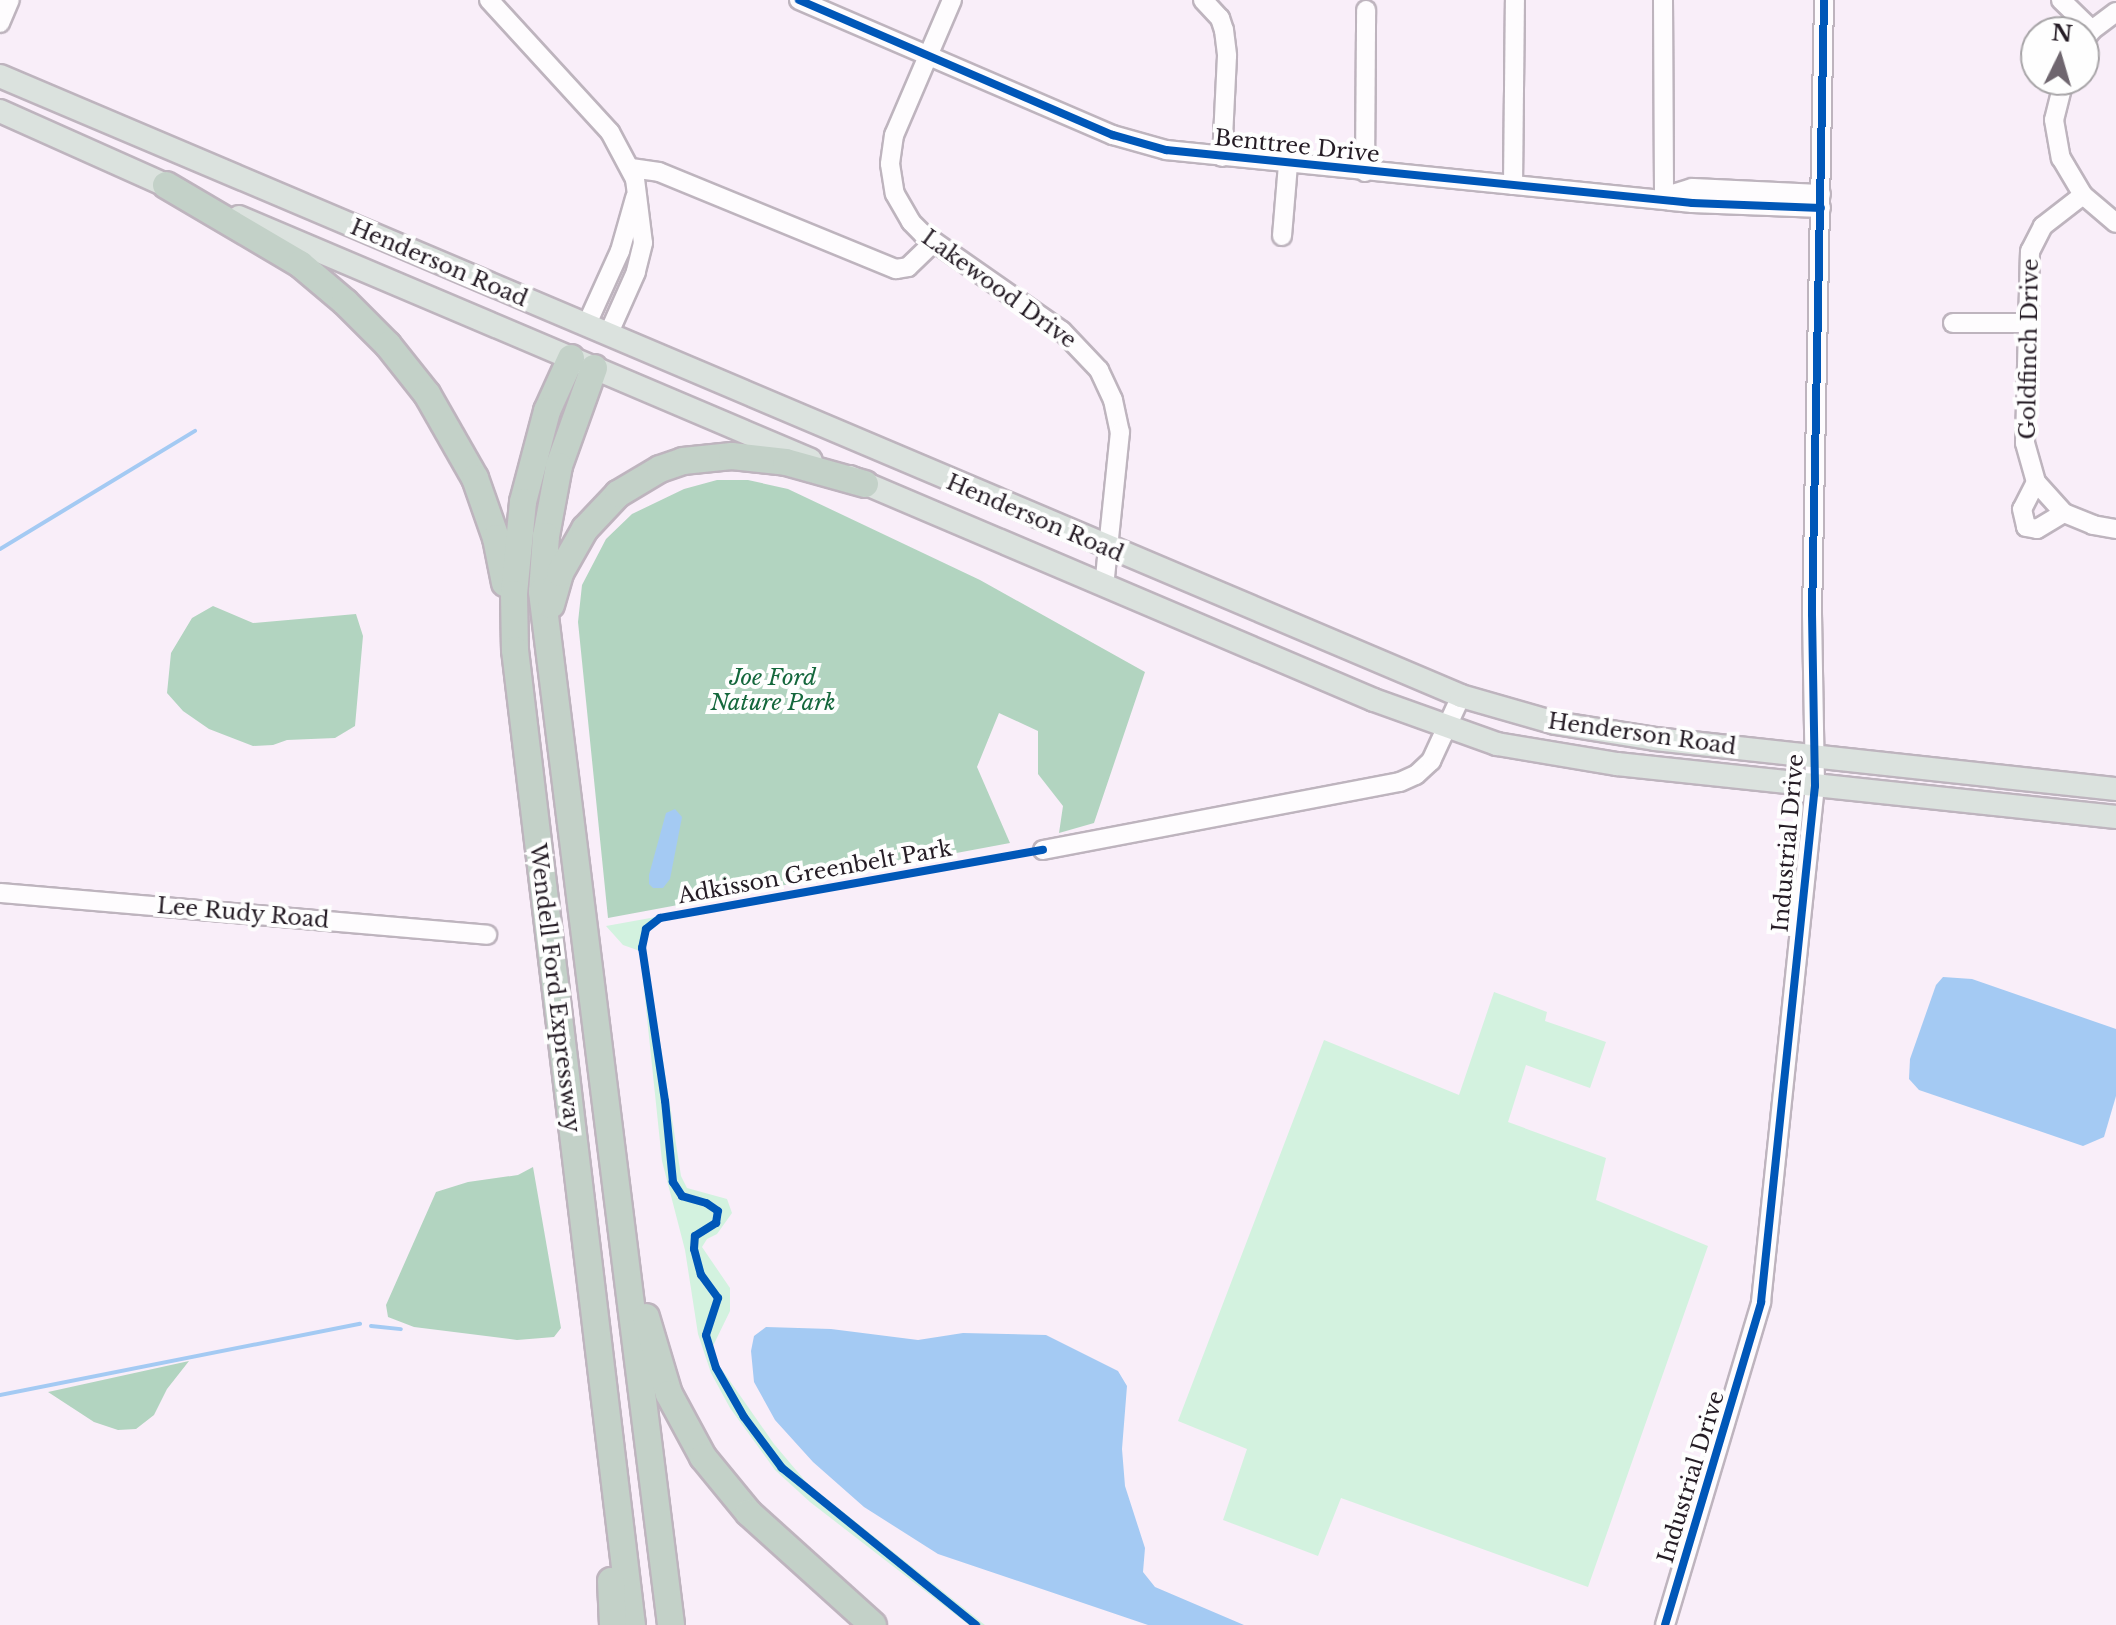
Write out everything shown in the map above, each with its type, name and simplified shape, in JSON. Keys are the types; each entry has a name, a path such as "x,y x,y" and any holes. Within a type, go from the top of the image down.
{"highway":[{"path":"166,185 300,264 356,312 408,369 444,421 481,492 503,570 515,650"},
{"name":"Wendell Ford Expressway","path":"582,363 549,511 542,592 671,1625"},
{"name":"Wendell Ford Expressway","path":"582,363 541,427 523,502 514,594 515,650 632,1625"},
{"path":"546,632 560,573 585,529 618,494 660,469 707,457 732,456 786,462 865,484"},
{"path":"585,943 641,1291 657,1361 669,1394 703,1457 724,1486 775,1539 873,1625"},
{"path":"602,1377 613,1625"}],"main road":[{"name":"Henderson Road","path":"0,76 1108,549 1461,696 1521,715 1588,729 2116,789"},
{"name":"Henderson Road","path":"0,111 1104,586 1447,728 1497,744 1558,757 2116,817"},
{"path":"582,363 586,326"},
{"path":"582,363 608,335"}],"street":[{"path":"0,23 10,0"},
{"path":"489,0 610,132 631,168 644,228 643,243 636,272 608,335"},
{"name":"Benttree Drive","path":"799,0 1113,135 1166,150 1288,165 1664,197 1692,188 1821,201"},
{"name":"Lakewood Drive","path":"952,0 894,135 890,164 895,194 902,209 934,242 1062,331 1099,370 1113,400 1120,432 1104,586"},
{"path":"1203,0 1220,18 1226,43 1222,157"},
{"path":"1513,185 1515,0"},
{"path":"1663,0 1664,197"},
{"name":"Industrial Drive","path":"1665,1625 1761,1302 1815,786 1812,614 1824,0"},
{"path":"2061,0 2073,16"},
{"path":"1365,172 1366,10"},
{"path":"2100,25 2116,12"},
{"path":"2059,96 2055,133 2061,158 2083,195 2116,223"},
{"path":"1282,236 1288,165"},
{"path":"631,168 659,172 896,269 908,267 934,242"},
{"path":"586,326 620,251 636,195"},
{"name":"Goldfinch Drive","path":"2064,513 2036,482 2025,443 2028,266 2035,238 2043,226 2083,195"},
{"path":"1953,323 2027,323"},
{"path":"2036,482 2022,509 2026,527 2037,529 2064,513 2093,525 2116,529"},
{"path":"1043,850 1400,782 1416,775 1431,761 1461,696"},
{"name":"Lee Rudy Road","path":"0,893 487,935"}],"green space":[{"name":"Joe Ford Nature Park","path":"717,480 748,480 788,489 980,580 1145,672 1094,823 1059,833 1063,806 1038,774 1038,731 999,713 977,767 1010,843 608,918 578,622 582,585 606,539 632,514 684,489"},
{"path":"213,606 253,623 356,614 363,636 355,726 335,738 287,740 273,745 253,746 209,729 183,711 167,693 171,653 192,618"},
{"path":"1045,847 1045,852 661,920 647,929 645,945 681,1176 687,1188 727,1199 732,1213 717,1234 707,1239 702,1247 730,1288 730,1311 712,1348 718,1364 774,1444 807,1483 985,1625 969,1625 810,1502 775,1470 730,1408 711,1373 698,1334 685,1250 662,1161 640,951 623,945 606,926"},
{"path":"1494,992 1547,1012 1545,1021 1606,1042 1590,1088 1526,1065 1508,1122 1606,1158 1596,1200 1708,1246 1588,1587 1341,1498 1318,1556 1223,1520 1247,1449 1178,1421 1324,1040 1459,1095"},
{"path":"533,1167 561,1328 554,1337 517,1340 414,1327 388,1317 386,1305 436,1192 468,1182 518,1175"},
{"path":"189,1361 167,1389 154,1415 136,1429 118,1430 94,1422 48,1392"}],"water":[{"path":"675,809 682,817 670,879 663,888 653,888 649,884 649,875 666,813"},
{"path":"1943,977 1972,979 2116,1029 2116,1096 2104,1137 2083,1146 1919,1090 1909,1079 1910,1059 1936,985"},
{"path":"766,1327 831,1329 918,1340 963,1333 1046,1335 1118,1371 1127,1386 1122,1449 1125,1486 1145,1548 1143,1572 1155,1587 1244,1625 1148,1625 938,1554 864,1507 813,1462 775,1420 754,1382 751,1351 754,1336"}],"waterway":[{"path":"0,549 195,431"},
{"path":"0,1395 360,1324"},
{"path":"371,1326 401,1329"}],"cycle path":[{"path":"799,0 1113,135 1166,150 1692,203 1821,208"},
{"path":"1665,1625 1761,1302 1815,786 1812,614 1824,0"},
{"name":"Adkisson Greenbelt Park","path":"976,1625 782,1468 744,1417 716,1368 706,1335 718,1298 701,1275 694,1249 695,1236 716,1223 718,1211 706,1203 682,1196 673,1182 665,1101 642,948 646,929 660,918 1043,850"}]}
